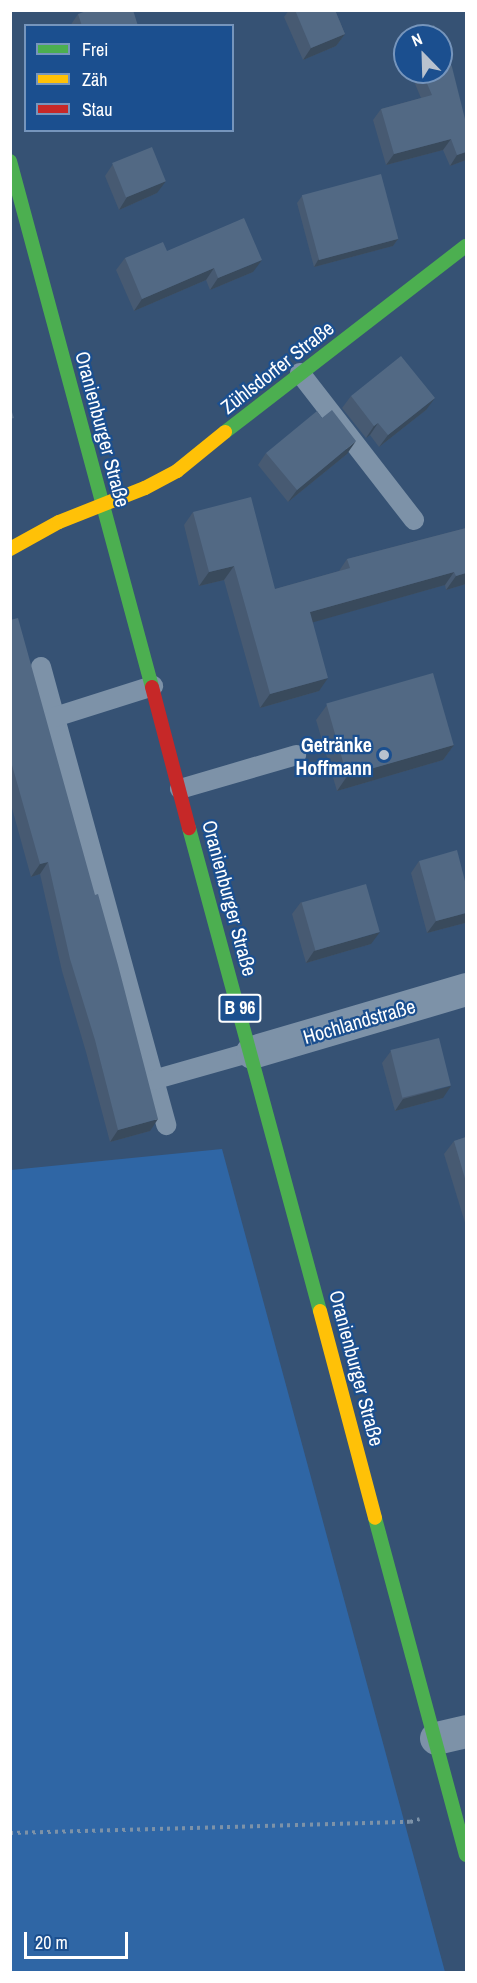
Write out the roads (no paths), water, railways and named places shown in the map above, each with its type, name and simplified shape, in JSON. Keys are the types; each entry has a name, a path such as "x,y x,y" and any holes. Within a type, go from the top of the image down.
{"main road":[{"name":"Oranienburger Straße","path":"10,161 252,1052 451,1734 454,1809 466,1855"},
{"name":"Zühlsdorfer Straße","path":"10,549 59,522 145,488 177,471 466,246"}],"street":[{"name":"Hochlandstraße","path":"252,1052 466,989"}],"lane":[{"path":"300,373 414,519"},
{"path":"41,667 166,1125"},
{"path":"55,717 153,686"},
{"path":"180,789 296,755"},
{"path":"153,1080 252,1052"}],"place":[{"name":"Getränke Hoffmann","path":"384,755"}]}
